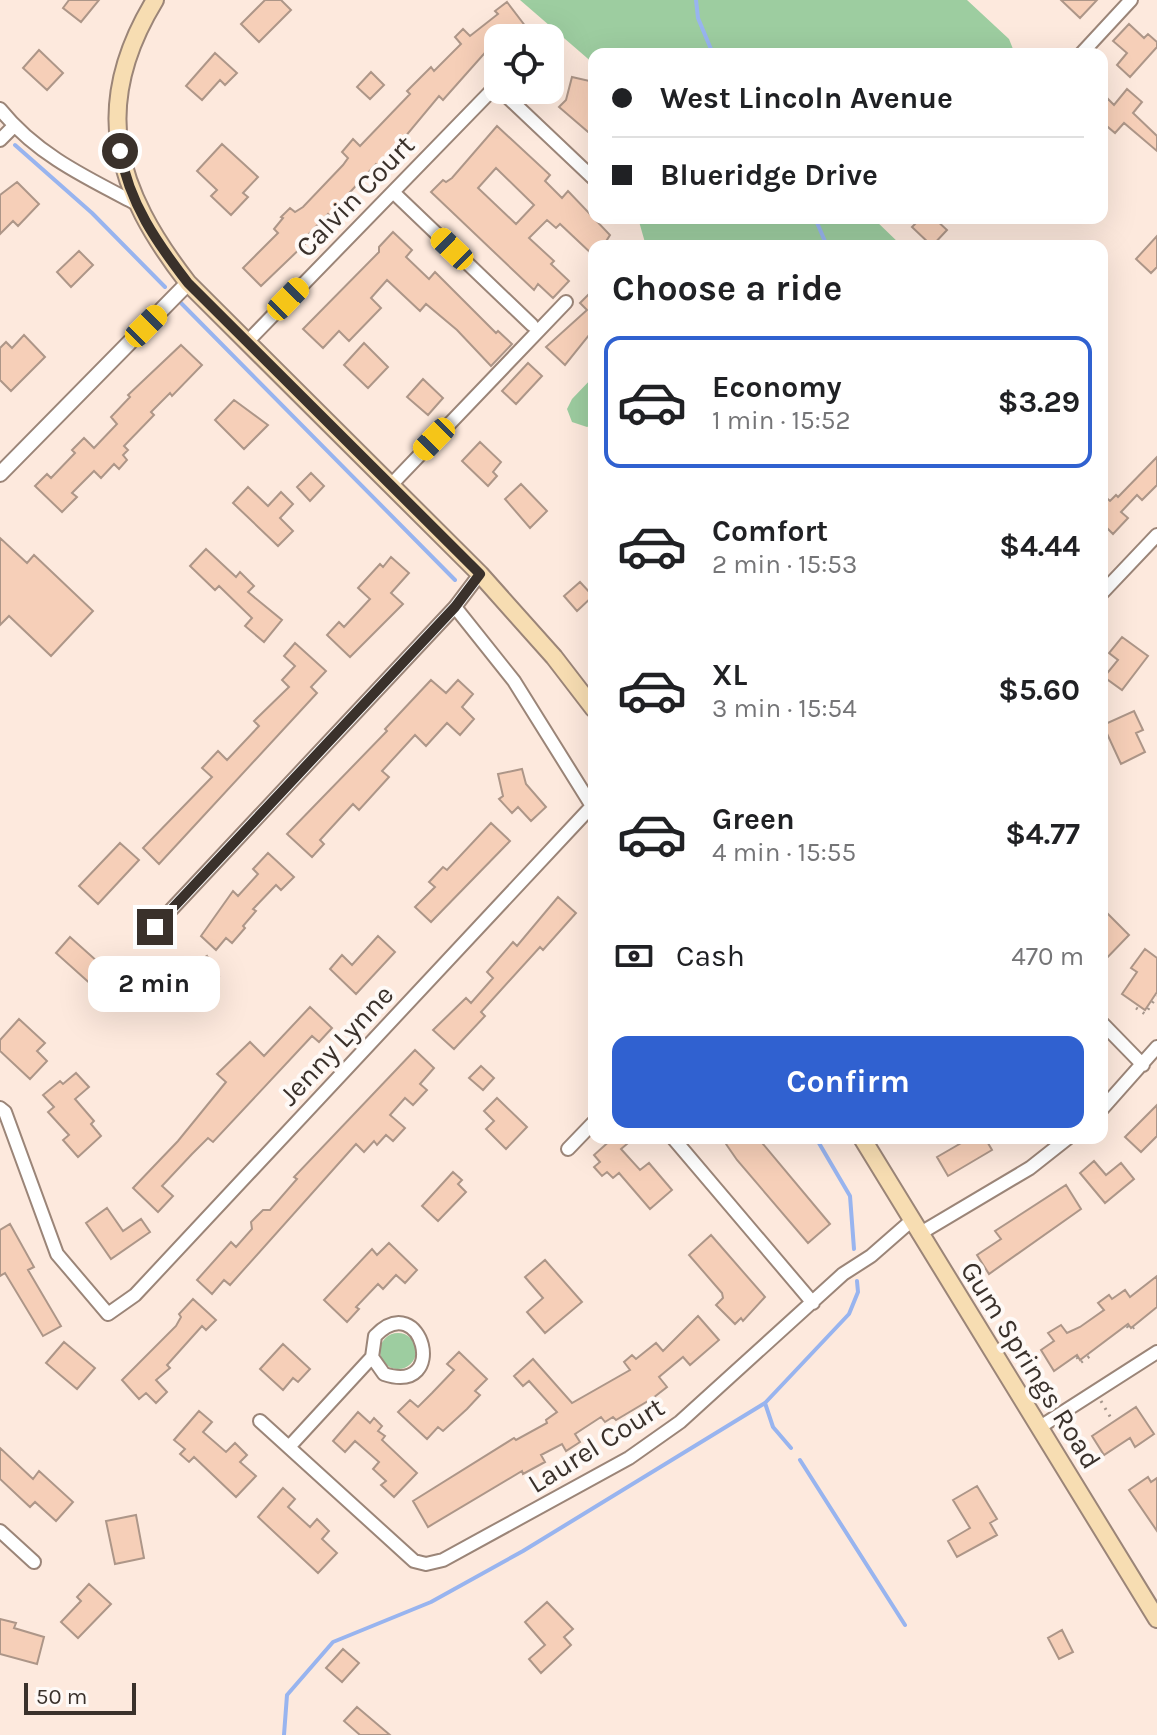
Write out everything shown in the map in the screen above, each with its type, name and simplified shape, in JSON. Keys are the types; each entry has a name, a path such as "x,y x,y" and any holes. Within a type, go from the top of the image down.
{"main road":[{"path":"155,0 135,38 125,69 118,105 117,135 123,168 135,203 156,241 188,283 480,574 554,657 588,701"},
{"name":"Gum Springs Road","path":"866,1144 1157,1619"}],"street":[{"path":"1087,48 1131,0"},
{"name":"Calvin Court","path":"247,342 484,98"},
{"name":"Calvin Court","path":"515,104 588,173"},
{"path":"0,109 50,158 135,203"},
{"path":"0,140 14,126"},
{"path":"393,192 532,325"},
{"path":"0,474 188,283"},
{"path":"391,485 566,302"},
{"path":"1108,587 1157,535"},
{"path":"155,927 455,607 480,574"},
{"name":"Jenny Lynne","path":"455,607 514,681 588,800"},
{"name":"Jenny Lynne","path":"0,1108 5,1112 57,1254 108,1314 135,1295 588,810"},
{"path":"1108,1029 1143,1065"},
{"path":"1108,1103 1157,1047"},
{"path":"568,1149 588,1128"},
{"path":"678,1144 813,1303"},
{"name":"Laurel Court","path":"260,1421 414,1561 426,1564 443,1560 629,1458 693,1412 843,1274 915,1228 1030,1168 1060,1144"},
{"path":"289,1447 372,1357 375,1336 389,1325 413,1329 423,1342 423,1360 418,1368 402,1377 384,1374 372,1357"},
{"path":"1040,1427 1157,1352"},
{"path":"0,1531 34,1562"}],"path":[{"path":"1136,1008 1145,1014 1157,996"},
{"path":"1127,1326 1130,1330 1139,1324"},
{"path":"1077,1357 1080,1363 1090,1356"},
{"path":"1094,1391 1112,1420"}],"green space":[{"path":"520,0 967,0 1009,39 1013,48 588,48 588,59 564,38 564,24 548,24"},
{"path":"640,224 879,224 896,240 644,240"},
{"path":"588,382 588,427 572,422 567,409"},
{"path":"398,1333 411,1338 416,1351 411,1364 398,1369 385,1364 380,1351 385,1338"}],"building":[{"path":"69,0 99,0 81,22 63,8"},
{"path":"265,0 281,0 291,10 259,42 241,24"},
{"path":"1061,0 1097,0 1080,18"},
{"path":"507,2 524,24 485,24 498,14 495,11"},
{"path":"1129,24 1144,38 1148,34 1157,42 1157,47 1130,77 1117,65 1127,53 1113,41"},
{"path":"484,25 484,54 443,100 439,96 380,167 376,164 340,203 343,206 331,217 328,214 306,237 309,240 261,286 243,268 278,233 274,229 281,217 290,208 295,212 303,207 343,165 348,158 342,152 353,139 360,146 410,94 407,91 431,67 434,71 461,44 455,37 463,29 470,36"},
{"path":"39,50 63,73 47,90 23,68"},
{"path":"215,53 237,73 225,85 220,80 202,100 186,86"},
{"path":"371,72 384,85 370,99 357,87"},
{"path":"572,77 588,81 588,132 559,107 564,102"},
{"path":"1127,89 1142,102 1133,113 1157,136 1157,151 1124,123 1115,133 1108,127 1108,99 1114,105"},
{"path":"497,126 550,175 545,181 562,198 568,191 588,212 588,224 600,224 610,235 607,240 588,240 588,250 560,224 556,228 547,220 529,238 554,261 551,264 569,281 553,298 538,284 534,290 431,192 443,180 446,182","holes":["496,168 534,205 516,224 478,188"]},
{"path":"222,144 258,177 243,193 248,197 231,215 211,196 217,190 197,171"},
{"path":"17,182 39,204 18,226 13,221 0,234 0,195"},
{"path":"915,224 940,224 947,230 938,240 926,240 912,227"},
{"path":"393,232 412,250 406,257 429,279 435,272 496,333 498,331 512,344 491,366 457,330 426,304 420,311 387,280 371,298 381,308 349,341 339,331 323,348 303,329 379,252 379,247"},
{"path":"1157,236 1157,267 1151,273 1136,259"},
{"path":"79,251 93,265 71,287 57,272"},
{"path":"588,295 588,336 565,365 546,347 587,310 580,303"},
{"path":"24,335 45,357 11,391 0,380 0,348 6,342 12,348"},
{"path":"364,343 388,367 368,388 344,365"},
{"path":"181,345 202,365 172,396 170,393 151,412 154,415 124,446 128,450 123,455 127,460 119,469 114,464 101,478 94,471 72,493 77,497 62,512 35,486 47,474 51,478 75,453 72,450 84,438 94,448 117,424 111,417 130,397 128,395"},
{"path":"528,363 542,376 516,404 502,391"},
{"path":"423,379 443,398 428,415 407,397"},
{"path":"234,400 268,425 244,449 215,420"},
{"path":"480,442 501,462 493,472 497,476 488,486 462,461"},
{"path":"1157,457 1157,485 1142,500 1137,495 1121,512 1128,518 1113,534 1108,529 1108,499 1118,497"},
{"path":"311,473 324,486 310,501 297,487"},
{"path":"521,484 547,511 530,528 505,499"},
{"path":"248,487 268,506 281,492 293,504 280,518 293,531 278,546 233,503"},
{"path":"0,538 27,563 34,555 93,611 51,656 9,616 0,625"},
{"path":"206,549 236,577 240,572 254,586 248,592 282,620 264,642 245,626 252,618 219,586 215,590 190,566"},
{"path":"391,557 409,573 391,593 403,604 350,657 327,635 339,622 344,627 370,599 358,588 380,564 383,567"},
{"path":"580,582 588,591 588,601 577,611 564,596"},
{"path":"1122,637 1148,656 1122,690 1108,680 1108,672 1118,660 1109,653"},
{"path":"295,643 326,671 311,687 317,693 159,864 143,848 212,777 202,768 218,751 227,760 259,726 254,721 289,687 282,680 295,666 284,656"},
{"path":"431,680 446,693 458,680 473,694 462,707 474,719 460,735 447,723 426,746 415,735 382,771 389,777 359,810 353,804 320,840 324,844 312,857 287,834 387,731 385,729"},
{"path":"1134,711 1143,730 1136,733 1145,752 1121,764 1108,736 1108,723"},
{"path":"522,769 526,784 546,807 531,821 518,807 512,813 499,799 503,796 498,774"},
{"path":"491,823 510,841 431,922 415,907 435,887 429,882 443,867 447,870"},
{"path":"120,843 139,860 98,904 79,886"},
{"path":"268,853 294,877 281,890 276,885 253,909 256,911 232,943 226,938 216,950 201,936 233,891 238,896 258,874 253,869"},
{"path":"558,897 576,913 543,950 540,947 481,1012 485,1016 454,1049 433,1030 466,998 471,1003 493,978 487,972 513,942 517,946"},
{"path":"1108,914 1129,935 1108,957"},
{"path":"378,936 395,952 356,994 330,969 342,955 352,965"},
{"path":"70,937 117,979 103,995 56,953"},
{"path":"1145,949 1157,958 1157,992 1145,1010 1122,994 1137,972 1131,968"},
{"path":"207,956 219,976 174,1004 162,984"},
{"path":"310,1007 332,1028 319,1042 312,1036 213,1142 208,1138 192,1154 162,1186 173,1196 158,1212 133,1188 178,1141 226,1082 217,1074 250,1042 264,1056"},
{"path":"19,1019 45,1043 37,1051 47,1061 30,1079 0,1051 0,1040"},
{"path":"415,1050 434,1068 420,1084 427,1090 413,1105 405,1098 390,1115 405,1128 393,1141 386,1135 377,1145 374,1141 364,1152 356,1144 230,1285 224,1280 212,1294 197,1280 231,1242 236,1247 252,1229 251,1222 263,1210 270,1210 297,1179 294,1177"},
{"path":"481,1066 494,1078 483,1090 469,1078"},
{"path":"76,1073 89,1087 75,1099 94,1121 91,1124 101,1136 78,1157 63,1140 69,1135 48,1112 54,1107 43,1095"},
{"path":"497,1098 527,1127 506,1149 486,1129 494,1121 484,1111"},
{"path":"1157,1105 1157,1136 1141,1152 1125,1137"},
{"path":"606,1144 627,1144 621,1149 640,1170 649,1163 672,1190 650,1209 619,1173 613,1178 607,1172 602,1176 594,1167 600,1162 594,1155"},
{"path":"726,1144 763,1144 830,1224 808,1243"},
{"path":"960,1144 988,1144 992,1150 948,1176 937,1157"},
{"path":"1094,1161 1106,1175 1121,1163 1134,1179 1105,1203 1080,1173"},
{"path":"453,1172 462,1180 458,1184 466,1192 438,1221 422,1206"},
{"path":"1066,1185 1081,1209 989,1274 977,1255 1001,1239 995,1231"},
{"path":"107,1208 123,1231 141,1219 150,1232 111,1259 86,1223"},
{"path":"10,1224 34,1267 28,1270 61,1326 43,1336 5,1273 0,1276 0,1230"},
{"path":"711,1235 765,1297 743,1321 741,1318 735,1324 716,1305 723,1298 722,1293 689,1255"},
{"path":"389,1243 417,1270 405,1283 396,1275 383,1289 378,1284 356,1307 359,1309 347,1322 324,1300 372,1249 377,1255"},
{"path":"545,1260 582,1302 545,1333 527,1312 543,1298 525,1277"},
{"path":"1157,1276 1157,1307 1131,1328 1128,1324 1080,1360 1077,1355 1054,1371 1041,1350 1054,1341 1048,1333 1061,1325 1067,1333 1080,1327 1104,1310 1098,1303 1109,1295 1112,1299 1125,1290 1130,1297"},
{"path":"193,1299 216,1320 206,1330 202,1326 167,1365 170,1368 156,1380 167,1392 156,1403 146,1393 139,1399 122,1380 176,1326 181,1317 179,1314"},
{"path":"698,1316 719,1340 690,1365 683,1357 659,1377 667,1387 653,1398 616,1420 613,1417 605,1422 601,1417 575,1434 580,1442 566,1451 562,1444 541,1455 545,1462 523,1474 522,1471 428,1527 413,1501 514,1438 516,1440 547,1423 546,1420 557,1412 529,1381 523,1386 514,1376 533,1359 572,1403 630,1370 624,1362 632,1355 636,1359 656,1343 663,1351"},
{"path":"64,1342 95,1368 77,1389 46,1363"},
{"path":"283,1344 310,1369 298,1382 293,1378 283,1390 260,1369"},
{"path":"459,1352 487,1379 475,1391 480,1395 467,1409 443,1431 438,1427 427,1439 398,1412 410,1400 418,1407 454,1370 447,1364"},
{"path":"1136,1407 1154,1434 1135,1447 1130,1438 1104,1455 1092,1436"},
{"path":"199,1411 212,1422 203,1432 226,1452 235,1443 247,1455 240,1462 256,1476 236,1497 194,1457 189,1462 180,1454 185,1449 174,1440"},
{"path":"358,1412 370,1423 374,1418 382,1426 378,1431 385,1436 382,1440 417,1473 394,1497 381,1485 386,1481 373,1469 379,1462 355,1441 345,1452 333,1441"},
{"path":"0,1448 33,1479 39,1471 73,1502 56,1521 35,1502 30,1507 0,1479"},
{"path":"1148,1477 1151,1482 1157,1478 1157,1531 1129,1490"},
{"path":"977,1486 997,1519 990,1523 997,1535 957,1557 948,1541 970,1528 953,1500"},
{"path":"283,1488 295,1499 288,1507 310,1527 317,1519 329,1531 322,1539 337,1553 318,1573 258,1517"},
{"path":"136,1515 144,1558 115,1564 106,1521"},
{"path":"89,1584 111,1604 78,1638 61,1622 81,1601 77,1597"},
{"path":"547,1602 573,1629 564,1637 571,1645 541,1673 529,1659 545,1645 525,1622"},
{"path":"0,1619 16,1623 14,1628 44,1637 37,1664 0,1654"},
{"path":"1062,1630 1073,1652 1059,1659 1048,1638"},
{"path":"343,1649 359,1663 342,1682 326,1668"},
{"path":"357,1707 390,1735 360,1735 344,1721"}],"waterway":[{"path":"696,0 698,18 710,48"},
{"path":"15,145 92,213 165,287"},
{"path":"818,224 824,240"},
{"path":"180,302 455,580"},
{"path":"820,1144 850,1196 854,1249"},
{"path":"284,1735 287,1695 333,1642 431,1602 523,1551 765,1403 849,1314 858,1292 857,1281"},
{"path":"765,1403 773,1427 791,1448"},
{"path":"800,1460 905,1625"}],"route":[{"path":"120,151 135,203 156,241 188,283 480,574 455,607 155,927"}]}
